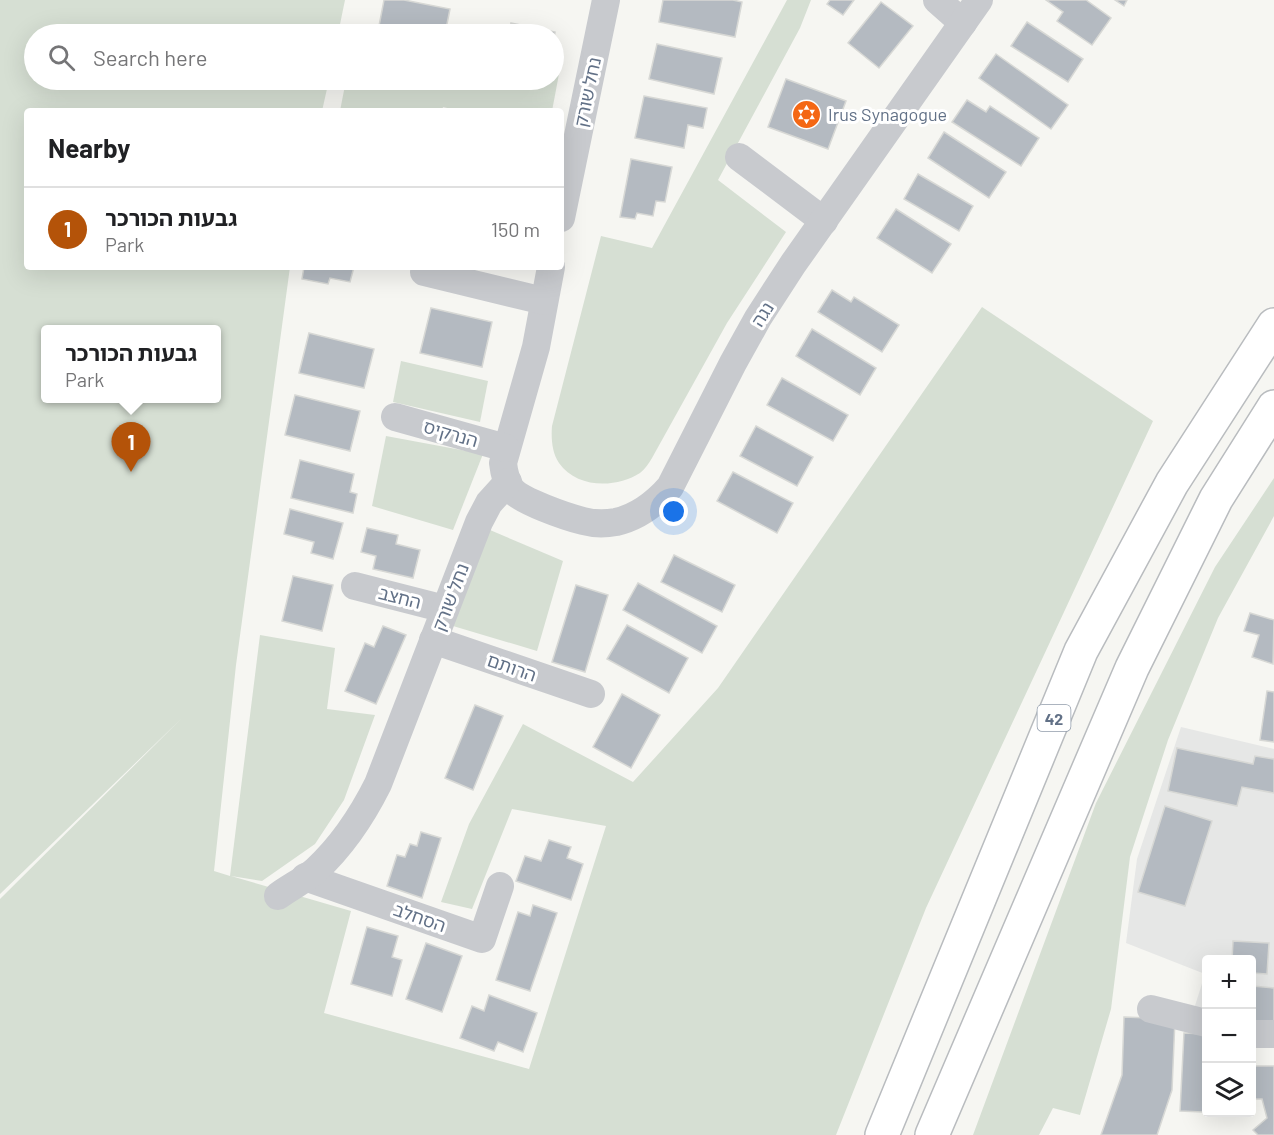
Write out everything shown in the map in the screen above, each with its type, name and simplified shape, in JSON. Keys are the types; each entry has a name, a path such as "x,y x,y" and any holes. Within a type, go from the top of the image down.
{"highway":[{"name":"42","path":"882,1135 1081,651 1172,483 1274,325"},
{"path":"932,1135 1132,668 1216,500 1274,407"}],"street":[{"path":"937,0 963,23"},
{"name":"נגה","path":"508,482 512,491 526,501 599,524 616,522 639,513 655,503 670,488 758,318 979,0"},
{"name":"נחל שורק","path":"564,190 568,152 600,1"},
{"path":"739,157 824,221"},
{"path":"508,482 502,463 527,381 550,270"},
{"path":"424,272 544,301"},
{"name":"הנרקיס","path":"395,417 506,448"},
{"name":"נחל שורק","path":"278,896 315,871 346,838 363,815 378,784 479,522 489,503 508,482"},
{"name":"החצב","path":"355,586 445,609"},
{"name":"הרותם","path":"433,640 591,694"},
{"name":"הסחלב","path":"305,877 482,939 500,886"},
{"path":"1150,1009 1202,1022"},
{"path":"1256,1034 1274,1034"}],"shaded area":[{"path":"0,0 345,0 340,24 24,24 24,90 327,90 323,108 24,108 24,270 290,270 236,665 214,871 230,876 260,635 335,648 327,709 375,715 344,800 315,844 262,881 231,876 351,911 324,1013 529,1069 606,826 512,809 472,909 441,902 469,824 523,724 633,782 718,688 982,307 1153,421 926,908 836,1135 0,1135 0,899 182,718 0,894"},
{"path":"787,0 811,0 800,28 718,180 786,232 727,323 645,468 631,478 609,483 586,482 576,478 567,472 555,455 552,445 552,426 601,236 652,248"},
{"path":"344,90 556,90 553,108 341,108"},
{"path":"401,361 488,381 480,422 393,402"},
{"path":"386,436 483,454 453,530 372,506"},
{"path":"1274,478 1274,516 1218,618 1168,740 1130,857 1111,1009 1080,1115 1053,1108 1039,1135 973,1135 1096,803 1215,567"},
{"path":"490,530 563,561 537,651 453,626"},
{"path":"1181,727 1274,749 1274,1030 1256,1029 1256,955 1202,955 1202,973 1126,943 1137,859"},
{"path":"1202,984 1202,1013 1194,1009"}],"building":[{"path":"384,0 404,0 450,9 447,24 379,24"},
{"path":"663,0 742,2 735,37 659,22"},
{"path":"830,0 854,0 843,15 827,4"},
{"path":"1046,0 1086,0 1111,18 1092,45 1057,21 1063,12"},
{"path":"1115,0 1127,0 1124,6"},
{"path":"881,2 913,26 879,68 848,43"},
{"path":"1027,22 1083,59 1068,82 1011,46"},
{"path":"657,44 722,58 714,94 649,79"},
{"path":"996,54 1068,105 1051,129 979,78"},
{"name":"Irus Synagogue","path":"786,79 846,101 828,149 768,127"},
{"path":"644,96 707,108 703,128 688,125 684,148 635,138"},
{"path":"967,100 986,112 990,106 1039,138 1021,166 952,122"},
{"path":"944,132 1006,172 989,198 928,158"},
{"path":"631,159 672,167 665,202 656,201 653,216 637,213 635,219 620,217"},
{"path":"918,174 973,206 959,231 904,199"},
{"path":"896,209 951,244 932,273 877,238"},
{"path":"304,270 353,270 350,282 330,278 328,284 302,279"},
{"path":"832,290 851,302 854,297 899,325 882,352 818,312"},
{"path":"431,308 492,322 482,367 420,353"},
{"path":"812,329 876,368 860,395 796,356"},
{"path":"309,333 374,349 364,388 299,373"},
{"path":"782,378 848,415 833,441 767,405"},
{"path":"295,395 360,411 350,451 285,435"},
{"path":"756,426 813,457 797,486 740,456"},
{"path":"300,460 354,474 350,492 357,494 353,513 291,498"},
{"path":"733,472 793,503 777,533 717,501"},
{"path":"290,509 343,523 333,559 311,553 314,542 284,534"},
{"path":"367,528 398,535 396,544 420,550 413,578 373,569 376,556 361,552"},
{"path":"674,555 735,585 722,612 661,582"},
{"path":"293,576 333,585 322,631 282,621"},
{"path":"638,583 717,626 702,653 623,610"},
{"path":"576,585 608,595 585,672 552,662"},
{"path":"1250,613 1274,620 1273,664 1252,657 1259,635 1244,631"},
{"path":"627,625 688,658 669,693 607,659"},
{"path":"383,626 406,635 376,704 345,691 365,643 374,647"},
{"path":"1267,691 1274,692 1274,742 1260,740"},
{"path":"622,694 660,715 631,768 593,747"},
{"path":"475,705 503,716 473,790 445,778"},
{"path":"1177,748 1253,764 1255,756 1274,759 1274,793 1242,787 1237,806 1168,791"},
{"path":"1165,806 1212,821 1185,906 1138,892"},
{"path":"421,832 441,838 422,898 387,886 397,855 405,857 410,844 417,846"},
{"path":"549,840 571,847 567,858 583,864 571,900 516,881 525,856 541,861"},
{"path":"533,905 557,913 530,991 496,980 518,912 530,916"},
{"path":"367,927 398,936 392,957 402,960 392,996 351,984"},
{"path":"1233,941 1269,943 1267,974 1256,973 1256,955 1232,955"},
{"path":"426,943 462,956 442,1012 406,999"},
{"path":"1256,986 1274,988 1274,1027 1256,1025"},
{"path":"489,995 537,1013 523,1052 498,1042 494,1051 460,1038 472,1006 484,1011"},
{"path":"1124,1017 1175,1019 1172,1090 1157,1135 1101,1135 1122,1075"},
{"path":"1184,1033 1202,1034 1202,1112 1180,1111"},
{"path":"1256,1066 1274,1066 1274,1135 1258,1135 1253,1130 1267,1118 1262,1099 1256,1099"}],"place":[{"name":"Irus Synagogue","path":"807,114"},
{"name":"גבעות הכורכר","path":"131,472"}]}
